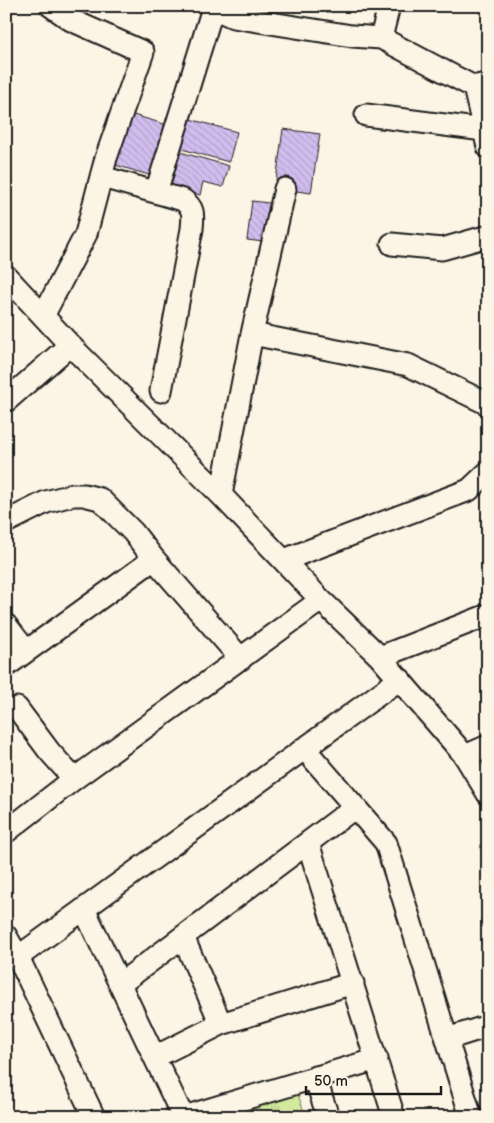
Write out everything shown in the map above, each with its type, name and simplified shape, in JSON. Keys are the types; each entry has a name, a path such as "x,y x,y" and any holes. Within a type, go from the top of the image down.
{"street":[{"path":"43,316 86,234 106,158 143,52 71,20 51,6"},
{"path":"381,38 389,6"},
{"path":"156,192 211,7 233,17 352,36 381,38 481,85 486,139 366,114"},
{"path":"102,177 183,200 190,205 193,212 192,229 161,391"},
{"path":"220,495 252,334 285,189"},
{"path":"392,244 442,249 488,236"},
{"path":"6,276 70,345 284,560 321,600 380,657 465,756 488,794"},
{"path":"252,334 408,365 488,404"},
{"path":"6,401 70,345"},
{"path":"284,560 469,490 488,472"},
{"path":"6,522 46,502 72,495 84,495 100,499 133,532 241,660"},
{"path":"6,666 154,559"},
{"path":"6,832 74,779 241,660 321,600"},
{"path":"380,657 488,615"},
{"path":"6,624 26,652"},
{"path":"18,957 400,679"},
{"path":"18,708 49,751 74,779"},
{"path":"465,756 488,746"},
{"path":"304,748 386,843 471,1117"},
{"path":"120,984 354,808"},
{"path":"308,843 394,1117"},
{"path":"84,909 184,1117 376,1059"},
{"path":"6,936 18,957 94,1117"},
{"path":"183,937 222,1024"},
{"path":"155,1057 222,1024 353,983"},
{"path":"446,1039 488,1026"},
{"path":"316,1077 328,1117"}],"green space":[{"path":"296,1089 306,1117 213,1117"}],"building":[{"path":"130,114 171,126 156,177 115,165"},
{"path":"186,118 237,132 229,162 178,148"},
{"path":"283,129 320,134 311,193 275,188"},
{"path":"180,152 229,166 223,187 203,182 200,195 171,187"},
{"path":"252,201 277,204 272,243 247,240"}]}
